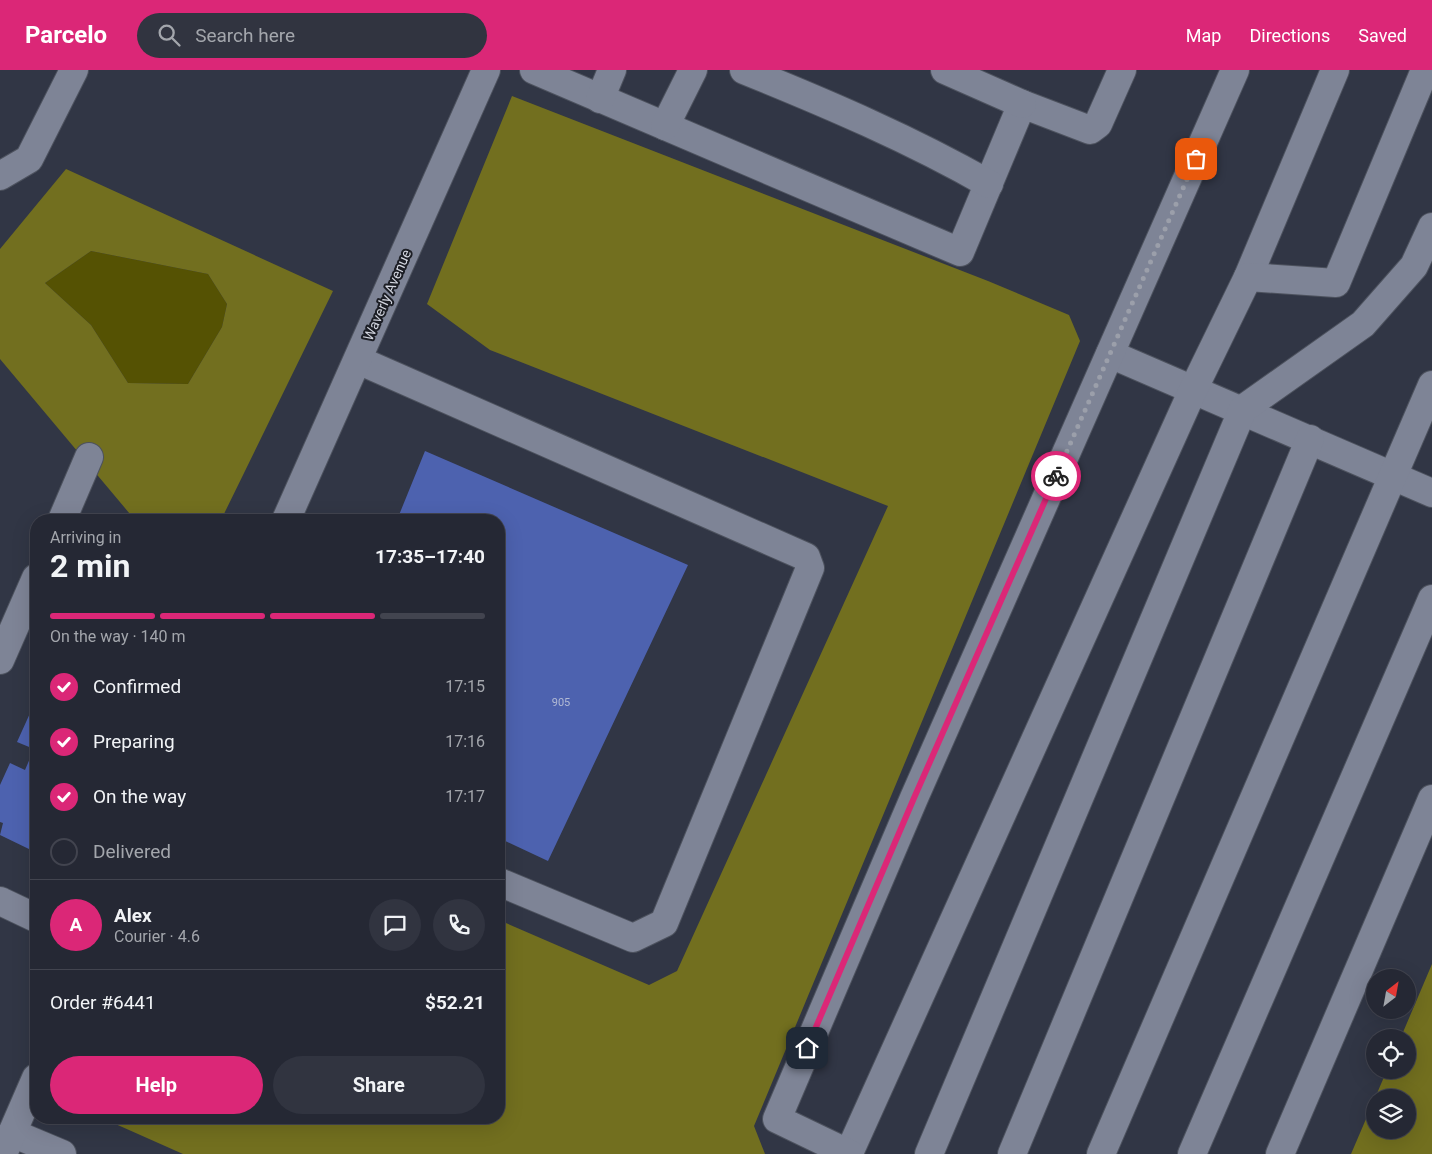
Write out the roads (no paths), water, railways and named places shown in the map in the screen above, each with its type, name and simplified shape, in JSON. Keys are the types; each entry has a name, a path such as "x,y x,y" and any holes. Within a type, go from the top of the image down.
{"street":[{"path":"0,176 29,159 74,70"},
{"name":"Waverly Avenue","path":"289,514 486,70"},
{"path":"534,70 960,252 1022,104"},
{"path":"600,99 612,70"},
{"path":"665,126 693,70"},
{"path":"744,70 841,109 945,159 989,184"},
{"path":"945,70 1022,104 1090,130 1098,124 1122,70"},
{"path":"1235,70 914,798 777,1119 849,1154 1193,390 1248,277 1335,70"},
{"path":"1248,277 1336,283 1425,70"},
{"path":"929,1154 1243,410 1364,324 1414,266 1432,228"},
{"path":"1110,354 1310,438 1432,492"},
{"path":"358,360 806,557 810,568 664,923 633,938 505,885"},
{"path":"1101,1154 1432,385"},
{"path":"1012,1154 1310,438"},
{"path":"65,514 89,457"},
{"path":"0,660 30,592"},
{"path":"1192,1154 1432,599"},
{"path":"1280,1154 1432,799"},
{"path":"0,901 30,915"},
{"path":"30,1092 7,1144 62,1154"}]}
